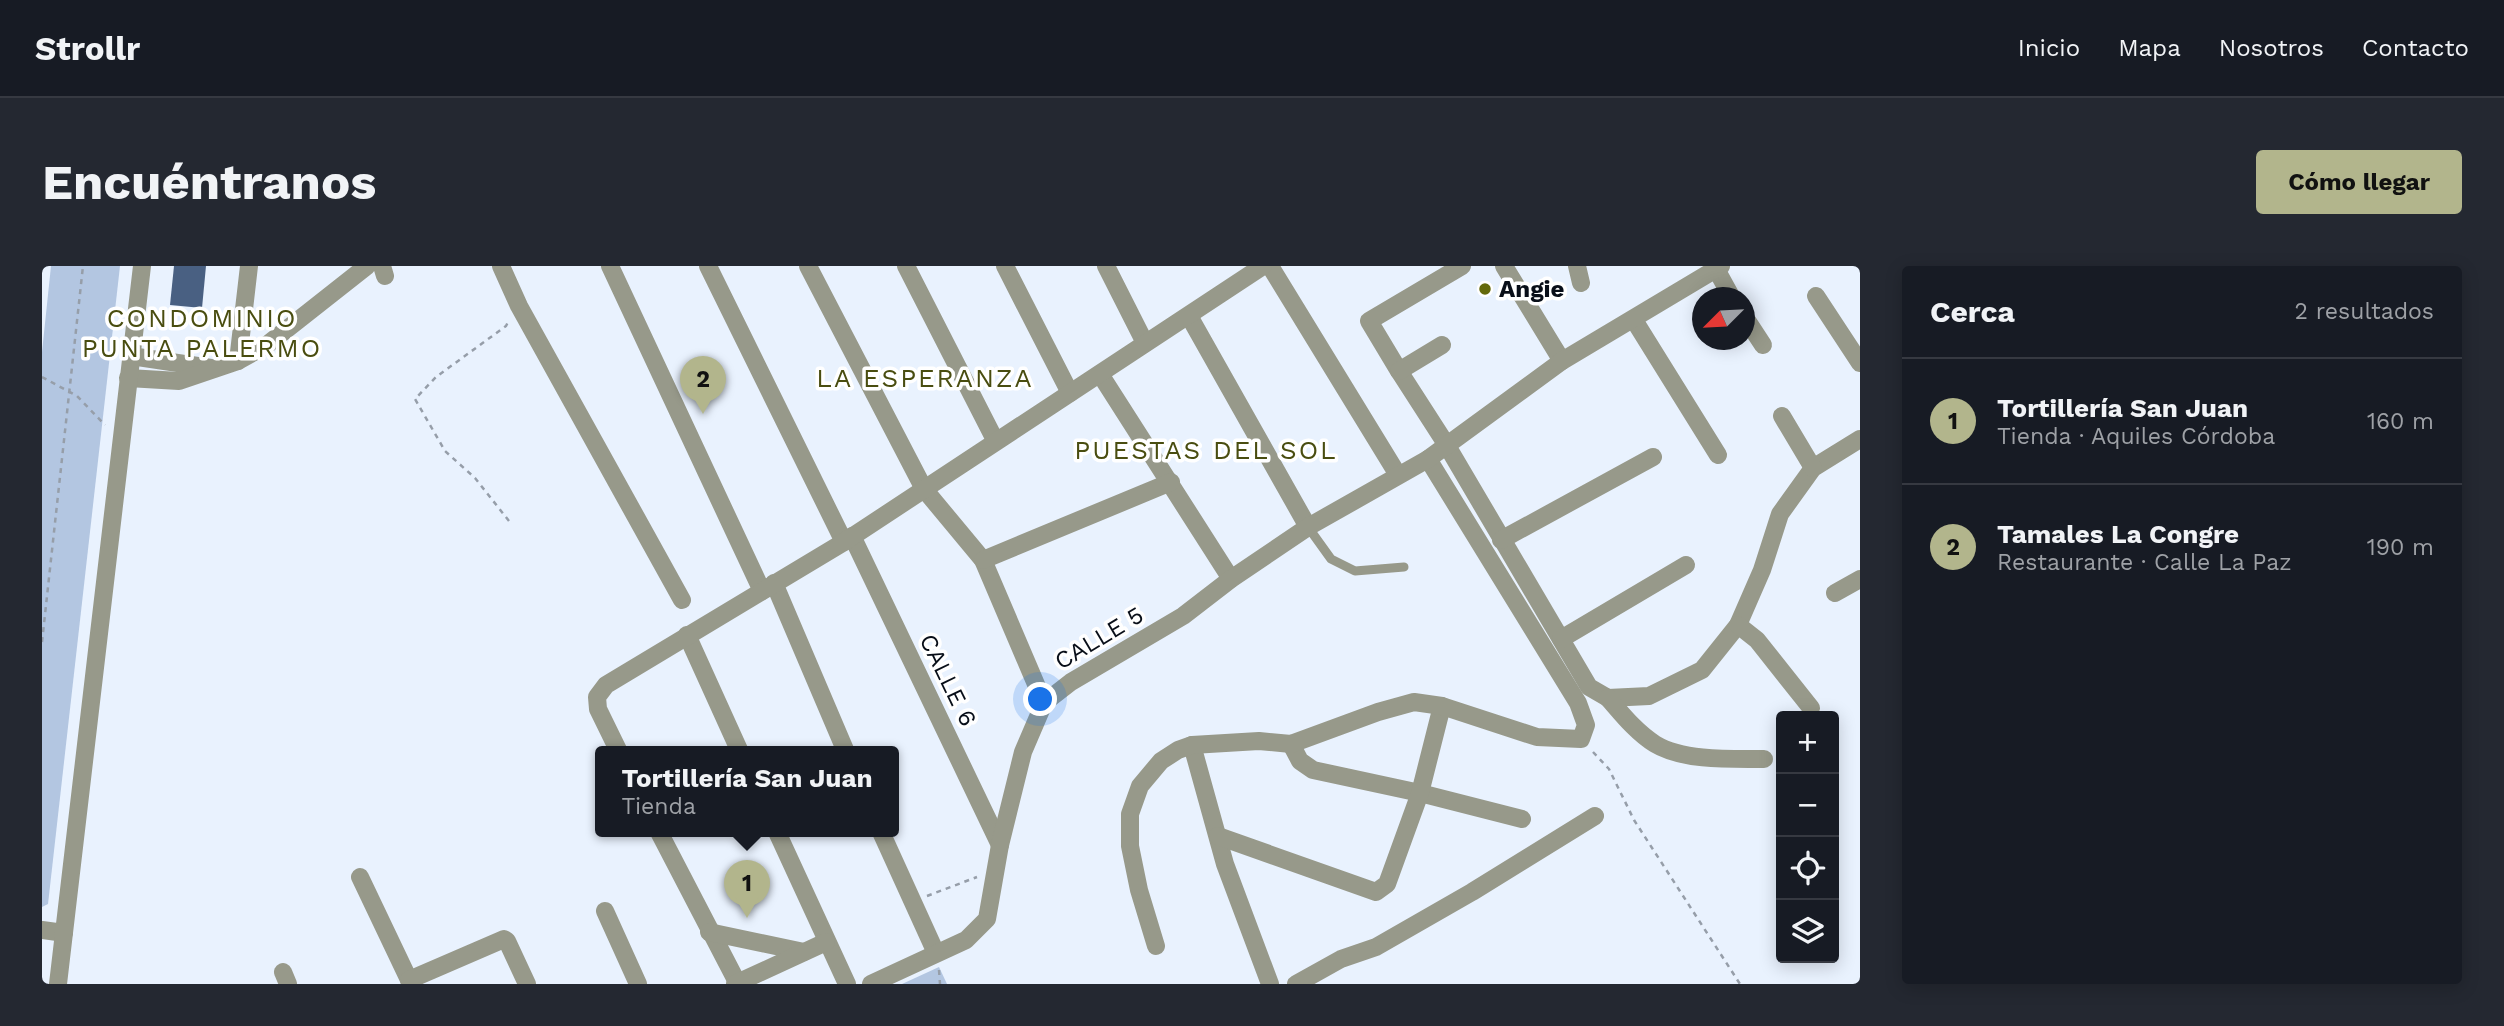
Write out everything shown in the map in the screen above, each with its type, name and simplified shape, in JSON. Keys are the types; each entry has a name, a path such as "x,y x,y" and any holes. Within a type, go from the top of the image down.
{"street":[{"path":"58,984 142,266"},
{"path":"238,361 249,266"},
{"path":"128,378 179,381 238,361 268,344 348,274 367,266"},
{"path":"501,266 519,306 682,600"},
{"path":"610,266 843,746"},
{"name":"CALLE 6","path":"708,266 1000,845"},
{"path":"808,266 924,489 983,560 1044,703"},
{"path":"906,266 995,440"},
{"path":"1005,266 1070,393"},
{"path":"1106,266 1145,343"},
{"path":"616,746 598,709 597,697 606,685 848,539 1263,266"},
{"path":"1270,266 1398,475"},
{"path":"1462,266 1370,321 1589,687 1608,698 1636,729 1658,746 1704,759 1764,759"},
{"path":"1504,266 1562,361"},
{"path":"1719,268 1727,287"},
{"name":"CALLE 5","path":"871,984 966,940 987,919 1000,845 1023,752 1044,703 1072,682 1183,616 1231,579 1308,527 1428,459 1562,361 1719,268"},
{"path":"1816,296 1860,363"},
{"path":"1189,316 1308,527"},
{"path":"1634,320 1718,455"},
{"path":"1755,332 1763,345"},
{"path":"1399,371 1442,345"},
{"path":"131,356 218,369"},
{"path":"1100,374 1231,579"},
{"path":"1783,416 1813,468"},
{"path":"1608,698 1648,696 1702,670 1738,625 1762,570 1780,514 1813,468 1860,439"},
{"path":"1501,540 1653,457"},
{"path":"1156,946 1139,890 1130,846 1130,814 1140,786 1160,761 1192,744 1259,741 1291,744 1378,712 1414,702 1442,706 1537,737 1581,739 1586,724 1578,703 1428,459"},
{"path":"983,560 1171,482"},
{"path":"1561,639 1686,565"},
{"path":"1835,593 1860,579"},
{"path":"1738,625 1756,640 1811,708"},
{"path":"687,635 737,746"},
{"path":"1218,836 1376,892 1387,884 1420,793 1442,706"},
{"path":"1192,744 1229,876 1270,984"},
{"path":"1291,744 1300,761 1313,770 1420,793 1522,820"},
{"path":"1296,984 1341,959 1376,947 1472,892 1594,816"},
{"path":"662,837 737,984 827,942"},
{"path":"779,837 847,984"},
{"path":"883,837 936,954"},
{"path":"360,877 410,982 501,940 508,941 527,984"},
{"path":"605,911 638,984"},
{"path":"42,930 64,933"},
{"path":"709,932 804,952"}],"lane":[{"path":"1308,527 1331,559 1355,570 1404,567"}],"path":[{"path":"42,642 83,266"},
{"path":"509,521 475,478 445,451 415,399 436,377 506,326 519,306"},
{"path":"42,377 69,391 101,418 120,447"},
{"path":"1581,739 1609,769 1634,820 1740,984"},
{"path":"911,902 996,870"}],"shaded area":[{"path":"51,266 120,266 48,904 42,907 42,352"},
{"path":"939,967 947,984 902,984"}],"building":[{"path":"174,266 206,266 202,308 170,305"}],"place":[{"name":"Angie","path":"1485,289"},
{"name":"Tamales La Congre","path":"703,414"},
{"name":"Tortillería San Juan","path":"747,918"}],"district":[{"name":"CONDOMINIO PUNTA PALERMO","path":"202,333"},
{"name":"LA ESPERANZA","path":"925,378"},
{"name":"PUESTAS DEL SOL","path":"1206,450"}]}
